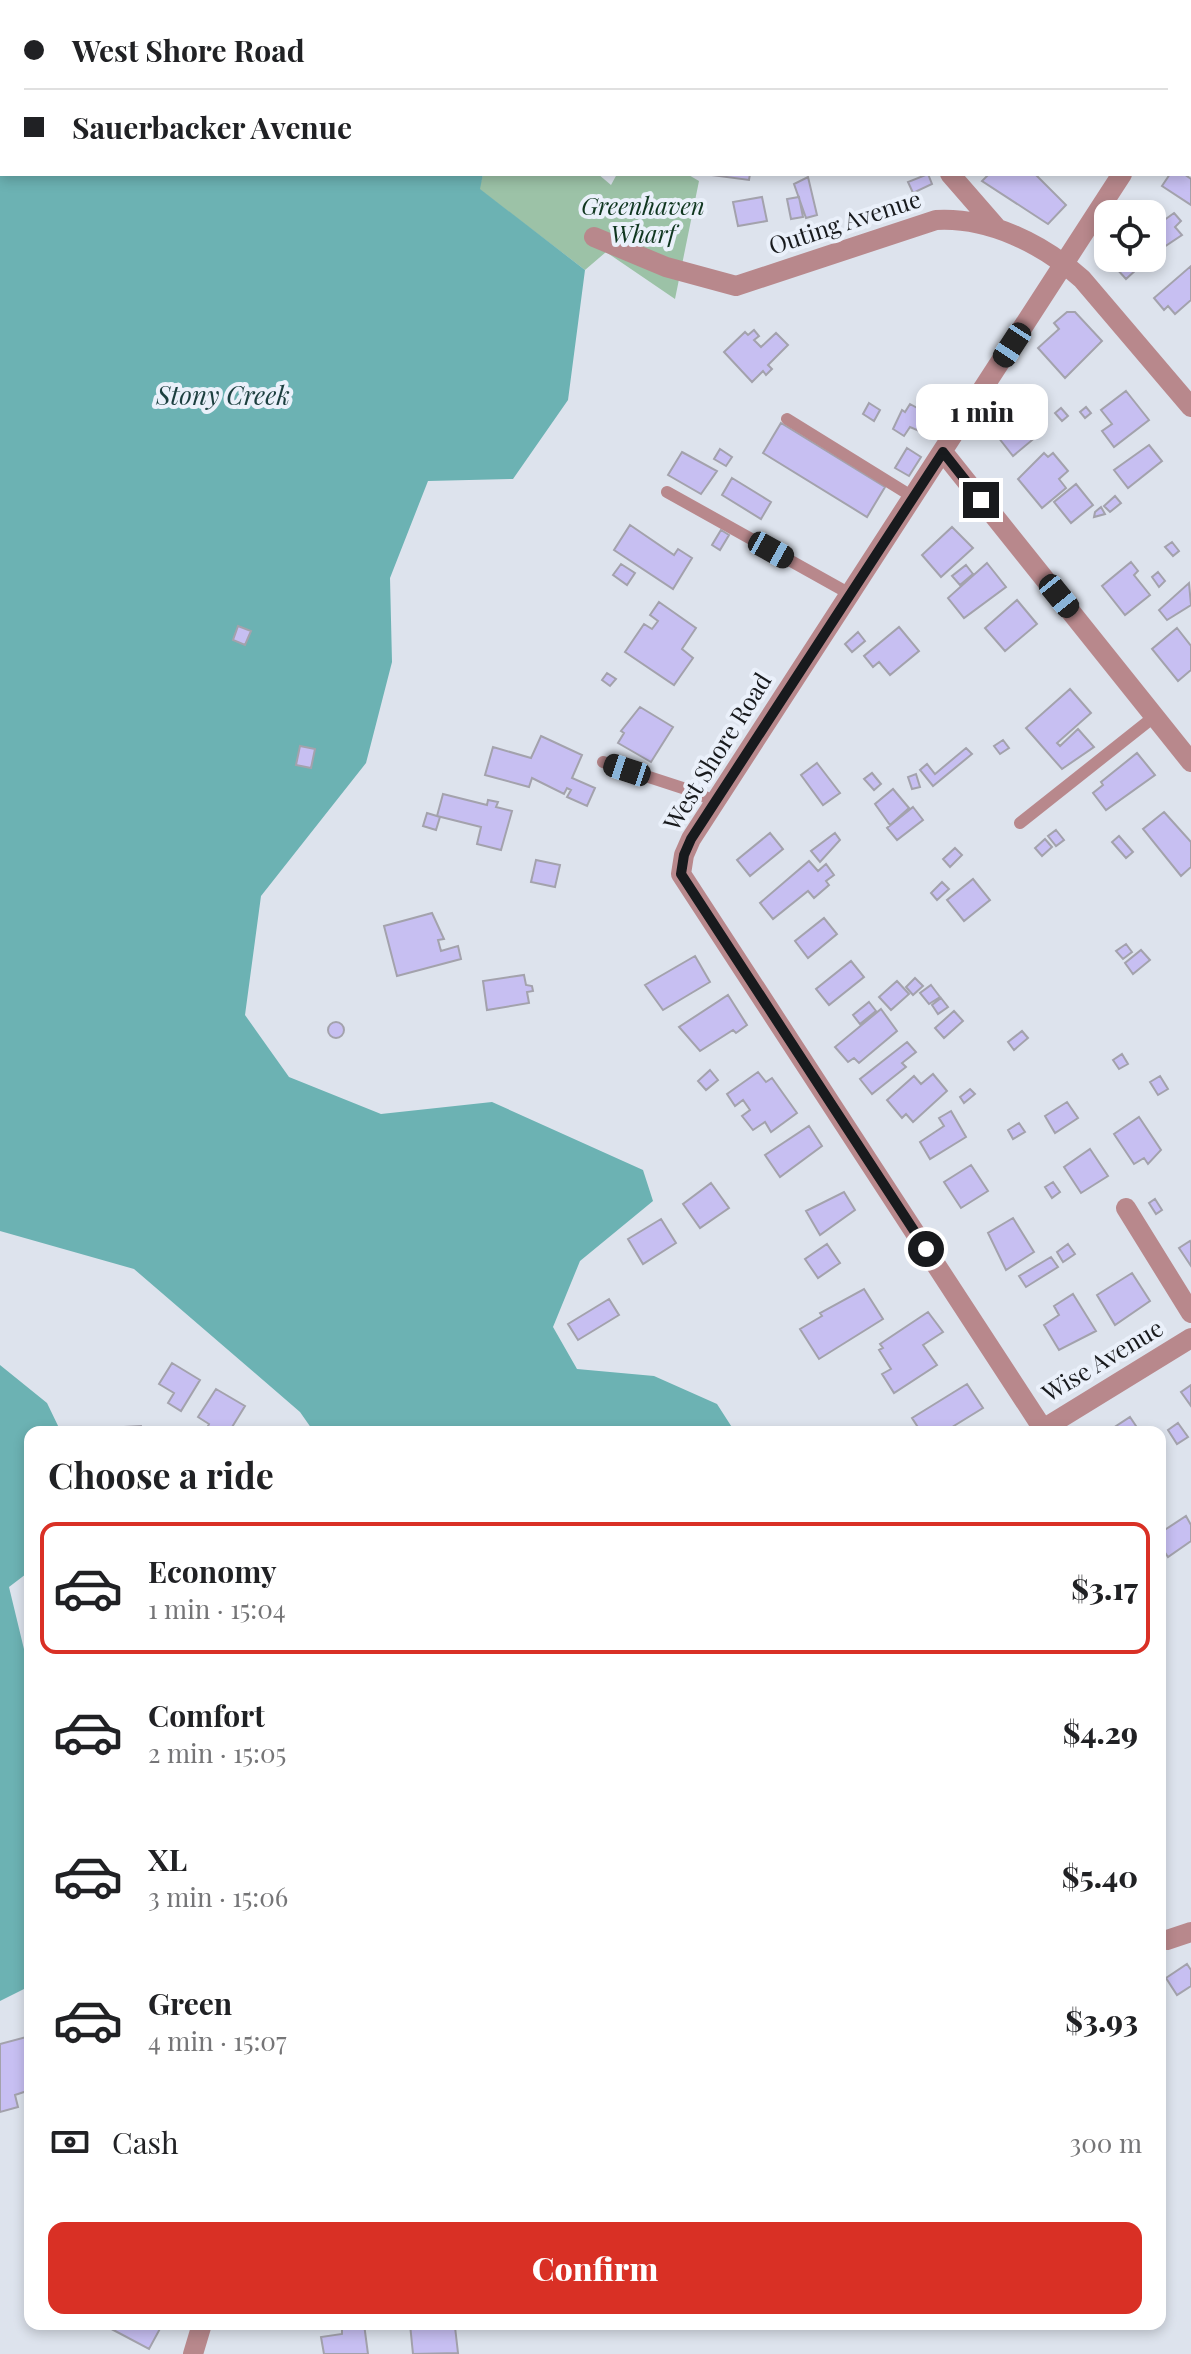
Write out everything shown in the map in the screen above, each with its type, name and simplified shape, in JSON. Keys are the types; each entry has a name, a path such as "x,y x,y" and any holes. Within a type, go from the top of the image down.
{"street":[{"path":"952,176 997,228"},
{"name":"West Shore Road","path":"1041,1426 681,874 691,839 1121,176"},
{"name":"Outing Avenue","path":"594,237 666,267 736,286 936,220 965,218 997,228 1064,263 1191,407"},
{"path":"943,452 1191,762"},
{"path":"1126,1208 1191,1313"},
{"name":"Wise Avenue","path":"1050,1426 1191,1338"},
{"path":"1167,1940 1191,1932"},
{"path":"193,2354 200,2330"}],"lane":[{"path":"787,419 913,497"},
{"path":"667,492 850,594"},
{"path":"1020,823 1155,716"},
{"path":"603,762 698,793 716,803"}],"green space":[{"name":"Greenhaven Wharf","path":"482,176 600,176 611,185 616,176 690,176 699,181 675,299 606,252 585,270 479,189"}],"water":[{"name":"Stony Creek","path":"0,176 483,176 480,189 585,270 568,400 513,479 428,481 390,578 392,662 366,763 261,896 245,1015 289,1077 381,1114 492,1102 643,1170 653,1201 580,1261 553,1327 577,1369 654,1376 717,1404 731,1426 310,1426 300,1412 134,1269 0,1231"},
{"path":"0,1365 47,1403 58,1426 24,1426 24,1576 9,1587 24,1649 24,1989 0,2001"}],"building":[{"path":"719,176 750,176 749,180"},
{"path":"929,176 932,184 913,193 908,182"},
{"path":"987,176 1037,176 1066,205 1048,224 982,181"},
{"path":"1169,176 1187,176 1191,179 1191,205 1162,186"},
{"path":"808,177 817,215 806,218 794,184"},
{"path":"762,197 767,221 738,226 733,202"},
{"path":"799,197 803,217 791,219 787,199"},
{"path":"1174,213 1181,221 1175,227 1182,235 1166,246 1166,219"},
{"path":"1191,266 1191,300 1175,314 1168,306 1164,310 1154,298"},
{"path":"1120,272 1134,272 1126,279"},
{"path":"1067,312 1075,312 1102,341 1065,378 1038,348 1059,329 1054,323"},
{"path":"754,330 759,336 754,340 761,347 776,333 788,345 768,365 772,369 766,375 763,371 752,382 724,352 745,332 748,335"},
{"path":"1126,391 1149,420 1114,447 1102,431 1112,424 1101,410"},
{"path":"869,403 880,410 874,421 863,414"},
{"path":"910,404 928,414 925,420 930,423 924,433 910,427 904,436 893,429 902,410 905,412"},
{"path":"1086,407 1091,413 1085,418 1080,412"},
{"path":"1061,408 1068,416 1062,421 1055,413"},
{"path":"1027,413 1043,431 1013,456 998,437"},
{"path":"781,423 885,487 867,517 763,453"},
{"path":"1149,445 1162,461 1128,488 1114,470"},
{"path":"907,448 921,457 909,476 895,468"},
{"path":"720,449 732,457 726,466 714,459"},
{"path":"682,452 717,471 701,494 668,475"},
{"path":"1044,453 1048,457 1053,453 1068,471 1059,479 1066,488 1042,508 1018,479"},
{"path":"732,478 771,502 761,519 722,495"},
{"path":"1076,484 1093,505 1071,523 1054,502"},
{"path":"1115,496 1121,503 1110,512 1104,506"},
{"path":"1101,507 1105,514 1094,517 1095,512"},
{"path":"630,525 674,555 678,549 692,558 673,589 614,550"},
{"path":"952,527 973,548 941,577 922,555"},
{"path":"721,530 729,535 720,550 712,545"},
{"path":"1172,542 1179,551 1173,556 1165,547"},
{"path":"1131,562 1138,571 1134,575 1150,595 1125,615 1102,586"},
{"path":"987,563 1006,587 964,618 948,598"},
{"path":"621,564 635,573 627,585 613,575"},
{"path":"966,565 973,574 960,585 952,576"},
{"path":"1158,572 1165,581 1159,587 1152,577"},
{"path":"1189,583 1191,605 1167,620 1159,610"},
{"path":"1017,600 1037,624 1005,651 985,628"},
{"path":"659,602 696,628 682,649 693,658 674,685 625,652 644,624 652,629 658,621 650,615"},
{"path":"238,626 251,631 245,645 233,640"},
{"path":"899,627 919,651 890,675 879,662 873,667 864,656"},
{"path":"1177,628 1191,646 1191,670 1178,681 1152,649"},
{"path":"858,632 865,641 852,652 845,644"},
{"path":"607,673 616,679 610,686 602,680"},
{"path":"1070,689 1091,713 1057,743 1060,746 1078,729 1094,747 1062,769 1026,728"},
{"path":"640,707 673,727 651,762 618,743 624,733 621,731"},
{"path":"541,736 582,755 572,778 595,788 587,806 567,797 571,790 567,788 564,794 532,778 529,787 485,775 493,747 531,758"},
{"path":"1003,740 1009,748 1000,754 994,746"},
{"path":"300,746 315,749 311,768 296,765"},
{"path":"966,748 972,754 933,786 920,770 927,764 935,774"},
{"path":"1137,753 1155,775 1106,810 1093,793 1103,785 1101,782"},
{"path":"817,763 840,793 823,805 801,775"},
{"path":"872,773 881,784 874,790 864,779"},
{"path":"916,774 920,787 912,789 908,777"},
{"path":"893,789 909,808 890,825 875,804"},
{"path":"443,794 487,805 488,800 498,802 496,807 512,811 501,850 477,844 481,827 437,816"},
{"path":"913,807 923,820 897,840 887,828"},
{"path":"1164,812 1191,842 1191,867 1181,876 1143,829"},
{"path":"427,813 440,817 436,830 423,826"},
{"path":"1056,830 1064,840 1056,846 1048,836"},
{"path":"770,833 783,849 750,876 737,860"},
{"path":"835,833 840,840 820,862 811,851"},
{"path":"1119,836 1133,852 1126,858 1112,842"},
{"path":"1045,839 1052,847 1042,856 1035,848"},
{"path":"955,848 962,855 950,867 943,859"},
{"path":"536,860 560,865 555,887 531,882"},
{"path":"809,861 818,871 826,864 834,875 826,881 829,885 814,898 808,891 773,919 760,903"},
{"path":"973,879 990,900 964,921 947,900"},
{"path":"942,882 949,889 937,900 931,893"},
{"path":"432,913 444,939 438,940 441,951 458,946 461,959 397,976 384,926"},
{"path":"824,918 837,934 808,958 795,941"},
{"path":"1126,944 1132,952 1123,959 1116,951"},
{"path":"1141,950 1150,960 1133,974 1125,963"},
{"path":"695,956 710,982 663,1010 645,985"},
{"path":"851,961 864,977 829,1005 816,989"},
{"path":"524,975 526,985 532,986 533,991 527,992 529,1003 487,1010 483,981"},
{"path":"915,978 923,986 913,995 906,987"},
{"path":"897,981 909,994 891,1010 879,997"},
{"path":"931,985 940,997 929,1004 920,993"},
{"path":"728,995 747,1025 736,1033 733,1030 700,1051 679,1027"},
{"path":"941,998 948,1007 938,1014 932,1005"},
{"path":"869,1002 876,1011 860,1024 853,1015"},
{"path":"881,1009 897,1031 859,1063 854,1058 848,1062 835,1047"},
{"path":"954,1011 963,1021 944,1038 935,1028"},
{"path":"333,1022 339,1022 344,1030 342,1036 333,1038 328,1033 328,1027"},
{"path":"1022,1031 1028,1038 1014,1050 1008,1042"},
{"path":"907,1042 916,1052 902,1063 906,1067 872,1094 860,1079"},
{"path":"1122,1054 1128,1064 1119,1069 1113,1060"},
{"path":"710,1070 718,1080 706,1090 698,1081"},
{"path":"758,1072 766,1082 772,1078 797,1113 771,1132 765,1122 753,1130 742,1116 750,1110 743,1100 735,1106 727,1094"},
{"path":"933,1074 947,1091 913,1122 906,1114 902,1118 887,1100 914,1076 921,1084"},
{"path":"1160,1076 1168,1089 1158,1095 1150,1082"},
{"path":"970,1089 975,1094 964,1103 960,1097"},
{"path":"1067,1102 1078,1118 1055,1133 1045,1116"},
{"path":"951,1111 966,1137 930,1159 920,1142 944,1126 939,1118"},
{"path":"1139,1117 1161,1150 1148,1164 1144,1158 1134,1164 1114,1134"},
{"path":"1019,1123 1025,1132 1013,1139 1008,1130"},
{"path":"809,1126 822,1146 780,1177 765,1155"},
{"path":"1090,1149 1108,1176 1081,1193 1064,1167"},
{"path":"971,1165 988,1191 961,1208 944,1182"},
{"path":"1053,1182 1060,1192 1052,1198 1045,1187"},
{"path":"711,1183 729,1208 700,1228 683,1204"},
{"path":"844,1192 855,1210 820,1235 806,1211"},
{"path":"1155,1199 1162,1210 1156,1214 1149,1203"},
{"path":"1013,1218 1034,1252 1006,1270 988,1233"},
{"path":"661,1219 676,1243 643,1264 628,1239"},
{"path":"1191,1243 1191,1266 1179,1248"},
{"path":"827,1244 840,1263 818,1278 805,1259"},
{"path":"1068,1244 1075,1254 1063,1262 1057,1252"},
{"path":"1051,1257 1058,1267 1026,1287 1019,1276"},
{"path":"1132,1273 1150,1301 1115,1325 1097,1295"},
{"path":"864,1289 883,1319 819,1359 800,1329 822,1316 820,1313"},
{"path":"1073,1294 1096,1331 1059,1350 1044,1325 1059,1315 1054,1306"},
{"path":"609,1299 619,1315 578,1340 568,1324"},
{"path":"928,1312 943,1332 923,1345 937,1365 894,1393 882,1374 891,1369 879,1350 883,1348 880,1344"},
{"path":"172,1363 200,1380 181,1411 168,1403 174,1393 159,1384"},
{"path":"967,1384 983,1408 954,1426 917,1426 912,1418"},
{"path":"1191,1385 1191,1406 1181,1392"},
{"path":"216,1389 245,1406 233,1426 208,1426 198,1417"},
{"path":"1130,1417 1136,1426 1116,1426"},
{"path":"1178,1423 1188,1437 1177,1444 1168,1430"},
{"path":"1186,1516 1191,1525 1191,1541 1168,1557 1166,1554 1166,1529"},
{"path":"1187,1964 1191,1970 1191,1986 1177,1995 1166,1978"},
{"path":"24,2038 24,2092 15,2095 18,2107 0,2112 0,2044"},
{"path":"113,2330 159,2330 149,2349"},
{"path":"342,2330 365,2330 368,2354 324,2354 321,2337 342,2334"},
{"path":"411,2330 455,2330 458,2353 413,2354"}],"route":[{"path":"926,1249 681,874 691,839 943,452 981,500"}]}
